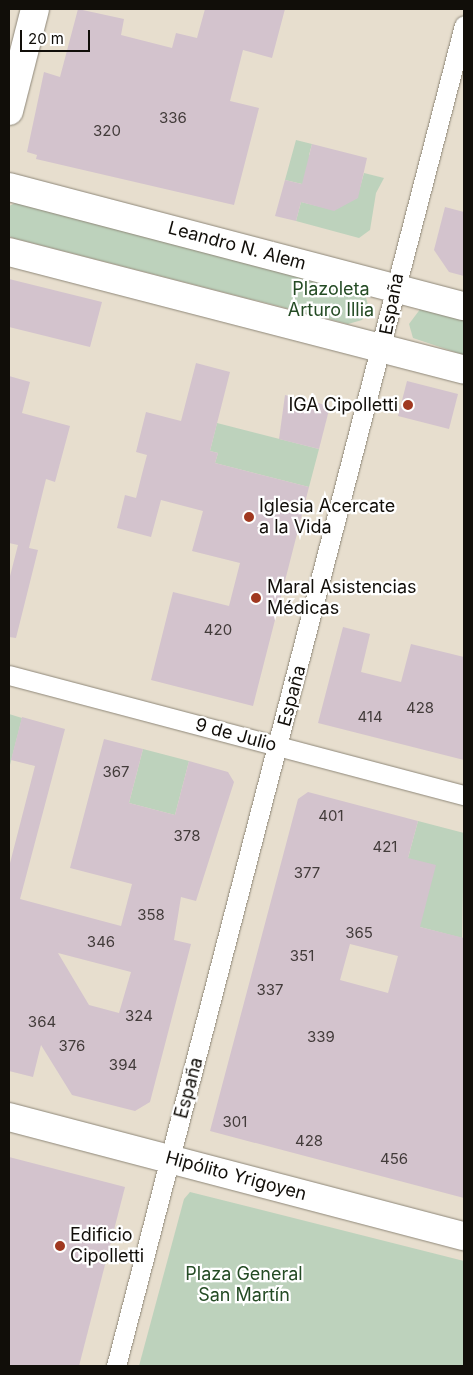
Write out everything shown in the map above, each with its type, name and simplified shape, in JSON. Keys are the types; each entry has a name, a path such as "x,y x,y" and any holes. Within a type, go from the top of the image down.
{"main road":[{"path":"9,111 35,9"},
{"name":"Leandro N. Alem","path":"9,187 464,306"},
{"path":"9,252 464,370"},
{"name":"Hipólito Yrigoyen","path":"9,1117 464,1236"}],"street":[{"name":"España","path":"116,1366 383,349 394,287 464,25"},
{"name":"9 de Julio","path":"9,675 464,795"}],"green space":[{"path":"296,140 312,144 309,155 322,159 315,187 285,180"},
{"path":"364,173 384,178 376,193 370,230 359,238 296,221 301,202 334,210 357,198"},
{"name":"Plazoleta Arturo Illia","path":"20,201 365,293 369,310 362,320 348,324 13,238 9,236 9,206"},
{"path":"421,308 464,315 464,355 413,338 409,324"},
{"path":"217,423 319,449 309,487 215,463 218,453 210,451"},
{"path":"9,714 22,718 9,769"},
{"path":"143,749 189,761 175,815 129,803"},
{"path":"418,821 464,833 462,938 420,927 408,858"},
{"name":"Plaza General San Martín","path":"190,1192 464,1261 464,1366 139,1366 184,1199"}],"building":[{"path":"78,9 124,19 121,35 172,48 176,33 197,38 205,9 285,9 272,58 243,50 230,101 259,108 234,205 36,159 37,155 27,152 44,72 60,77"},
{"path":"312,144 367,158 358,198 334,211 301,202 296,221 275,216 285,180 302,184"},
{"path":"445,207 464,212 464,276 449,272 434,250"},
{"path":"9,279 102,302 90,347 9,327"},
{"path":"196,363 230,372 210,451 218,453 215,463 309,487 253,706 151,680 173,592 229,606 240,563 192,551 203,511 161,500 151,537 117,528 125,495 136,498 147,455 136,452 146,412 181,421"},
{"path":"9,376 30,382 22,413 70,426 55,482 46,479 29,548 38,550 16,638 9,637 9,580 18,545 9,543"},
{"path":"407,381 458,394 449,429 398,416"},
{"path":"285,395 330,406 319,449 279,439"},
{"path":"343,627 370,634 361,672 401,682 411,644 464,657 464,760 318,723"},
{"path":"22,717 65,729 20,899 121,926 132,884 70,868 104,739 143,749 129,803 175,815 189,761 228,772 234,782 196,901 181,897 174,940 191,944 150,1102 135,1111 72,1095 41,1045 33,1077 9,1071 9,867 35,766 11,760","holes":["58,953 131,972 119,1013 89,1005"]},
{"path":"308,792 418,821 408,858 436,865 420,927 464,938 464,1198 210,1131 298,799","holes":["350,944 398,956 388,993 340,980"]},
{"name":"Edificio Cipolletti","path":"9,1157 125,1187 79,1366 9,1366"}],"place":[{"name":"IGA Cipolletti","path":"408,405"},
{"name":"Iglesia Acercate a la Vida","path":"249,517"},
{"name":"Maral Asistencias Médicas","path":"256,598"},
{"name":"Edificio Cipolletti","path":"60,1246"}]}
